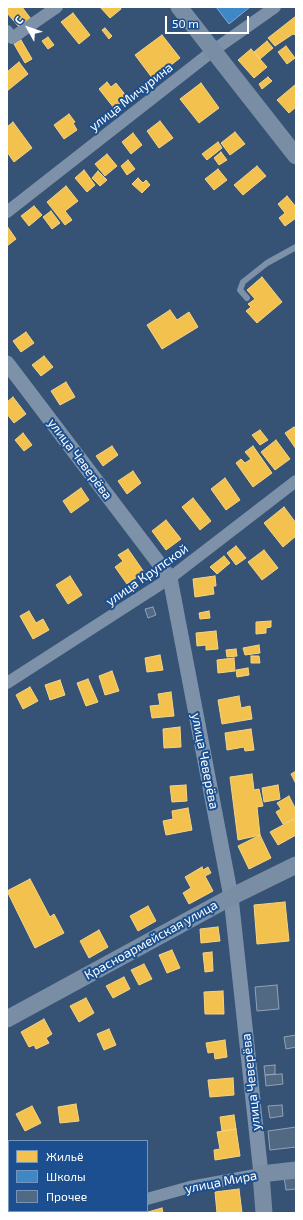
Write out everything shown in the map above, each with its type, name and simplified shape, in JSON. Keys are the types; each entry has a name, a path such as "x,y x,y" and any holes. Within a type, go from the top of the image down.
{"main road":[{"path":"179,7 296,156"},
{"name":"Красноармейская улица","path":"7,1019 231,897 296,865"},
{"name":"улица Мира","path":"261,1174 296,1170"},
{"name":"улица Чеверёва","path":"261,1174 264,1213"}],"street":[{"path":"7,31 12,38 57,7"},
{"name":"улица Мичурина","path":"7,212 214,50 275,7"},
{"name":"улица Чеверёва","path":"7,363 170,578 231,897 261,1174"},
{"name":"улица Крупской","path":"7,683 170,578 296,481"},
{"name":"улица Мира","path":"148,1199 190,1187 261,1174"}],"lane":[{"path":"247,298 240,290 243,282 267,263 296,247"}],"building: Жильё":[{"path":"7,7 22,7 31,19 20,28 7,13"},
{"path":"100,7 120,7 121,9 110,18"},
{"path":"73,13 90,35 79,44 61,22"},
{"path":"296,16 296,35 293,34 275,46 268,38"},
{"path":"105,28 112,36 109,39 102,30"},
{"path":"162,35 180,58 153,79 135,55"},
{"path":"48,37 54,45 48,49 42,41"},
{"path":"21,40 32,59 25,63 14,44"},
{"path":"267,41 273,48 260,59 254,52"},
{"path":"286,46 295,58 287,64 278,52"},
{"path":"251,49 267,67 254,78 238,60"},
{"path":"19,62 28,74 7,91 7,72"},
{"path":"268,77 272,81 262,89 259,84"},
{"path":"107,82 111,87 116,83 127,97 114,108 99,89"},
{"path":"201,83 219,108 199,123 180,99"},
{"path":"296,84 296,107 289,113 277,100"},
{"path":"69,114 75,122 73,123 77,130 64,139 54,125"},
{"path":"160,121 173,138 159,148 147,131"},
{"path":"13,122 32,148 14,162 7,152 7,127"},
{"path":"235,132 245,144 230,155 221,143"},
{"path":"133,133 142,145 131,154 122,142"},
{"path":"218,142 222,148 207,160 202,154"},
{"path":"221,152 227,160 219,165 214,158"},
{"path":"107,154 117,166 105,176 95,164"},
{"path":"128,160 135,169 127,175 121,166"},
{"path":"257,166 266,176 243,195 234,185"},
{"path":"218,169 227,180 214,190 205,179"},
{"path":"84,170 95,185 87,192 75,178"},
{"path":"98,171 107,180 100,186 92,178"},
{"path":"138,178 143,183 146,180 150,185 142,193 132,184"},
{"path":"66,186 78,201 65,211 72,220 65,225 47,202"},
{"path":"287,196 296,207 296,218 285,226 279,218 285,213 278,204"},
{"path":"34,206 42,215 29,226 21,216"},
{"path":"51,211 60,223 52,229 43,217"},
{"path":"7,226 16,239 7,246"},
{"path":"262,277 282,302 257,323 246,311 251,307 248,304 255,299 247,290"},
{"path":"170,310 177,320 189,312 198,327 162,349 147,325"},
{"path":"26,332 34,343 21,352 13,341"},
{"path":"44,356 53,367 41,376 32,365"},
{"path":"66,382 75,397 60,405 51,391"},
{"path":"13,397 26,414 14,423 7,414 7,402"},
{"path":"294,427 296,429 296,449 285,433"},
{"path":"260,430 268,440 260,445 252,435"},
{"path":"23,433 32,445 24,451 15,440"},
{"path":"276,440 290,459 275,470 261,452"},
{"path":"112,446 118,455 103,466 96,456"},
{"path":"253,446 272,473 253,487 236,463 241,459 245,463 251,459 245,452"},
{"path":"133,471 141,483 127,494 118,481"},
{"path":"225,478 240,500 226,510 211,489"},
{"path":"81,488 89,500 71,513 63,501"},
{"path":"193,498 211,521 200,530 182,507"},
{"path":"284,507 296,523 296,536 283,547 264,523"},
{"path":"166,520 181,539 166,550 152,531"},
{"path":"236,546 246,558 236,565 227,553"},
{"path":"128,549 144,572 127,584 115,567 123,561 118,555"},
{"path":"264,550 278,568 262,580 248,562"},
{"path":"224,556 230,563 217,574 210,567"},
{"path":"70,576 82,595 68,604 56,585"},
{"path":"215,576 216,586 213,586 214,594 195,597 193,579"},
{"path":"29,611 36,623 43,619 49,630 33,639 20,616"},
{"path":"209,611 210,618 200,619 199,613"},
{"path":"271,621 271,627 266,628 266,633 256,634 256,622"},
{"path":"216,631 218,649 206,650 206,645 197,646 196,633"},
{"path":"259,645 260,653 245,655 243,648"},
{"path":"236,649 237,656 227,657 226,650"},
{"path":"160,655 163,670 147,672 145,658"},
{"path":"251,656 259,656 260,663 251,663"},
{"path":"234,658 235,671 218,673 217,660"},
{"path":"248,668 249,675 237,677 236,670"},
{"path":"112,671 119,691 105,695 99,676"},
{"path":"88,679 98,702 86,706 77,683"},
{"path":"60,680 65,695 50,700 45,685"},
{"path":"30,687 38,701 23,709 16,695"},
{"path":"171,692 174,716 152,718 150,706 160,705 158,694"},
{"path":"239,696 241,708 250,706 252,719 222,724 218,700"},
{"path":"180,727 181,747 164,748 163,729"},
{"path":"251,729 254,750 245,751 244,747 227,750 225,733"},
{"path":"296,771 296,784 291,774"},
{"path":"252,774 254,790 259,789 263,806 257,807 260,835 238,840 230,777"},
{"path":"186,785 187,801 172,802 170,786"},
{"path":"278,785 280,799 264,802 262,788"},
{"path":"289,796 296,810 296,818 283,824 276,812 281,809 277,803"},
{"path":"188,808 192,830 166,835 163,821 173,819 172,811"},
{"path":"294,819 296,824 296,835 278,845 270,832"},
{"path":"260,835 271,858 249,869 238,846"},
{"path":"202,867 203,870 208,867 211,873 205,876 213,891 189,904 183,893 191,888 185,877"},
{"path":"30,879 50,917 54,914 64,933 35,948 7,891"},
{"path":"285,902 289,941 257,944 254,905"},
{"path":"148,906 156,921 138,931 130,916"},
{"path":"218,927 220,941 201,943 200,929"},
{"path":"99,930 108,947 89,958 80,941"},
{"path":"172,950 180,968 167,973 159,955"},
{"path":"212,952 213,971 205,972 203,953"},
{"path":"144,964 152,979 139,985 131,970"},
{"path":"124,977 130,989 113,998 106,986"},
{"path":"223,991 224,1014 205,1014 204,992"},
{"path":"86,998 94,1013 79,1022 70,1006"},
{"path":"44,1019 52,1034 46,1038 49,1043 36,1049 34,1045 29,1047 21,1032"},
{"path":"109,1029 116,1045 104,1050 97,1034"},
{"path":"225,1040 227,1057 215,1059 214,1052 208,1053 206,1043"},
{"path":"233,1078 234,1095 210,1097 208,1080"},
{"path":"76,1104 79,1121 60,1123 58,1107"},
{"path":"32,1106 41,1123 25,1131 16,1114"},
{"path":"234,1115 236,1129 222,1131 220,1117"},
{"path":"236,1129 240,1156 215,1160 214,1150 220,1149 217,1132"},
{"path":"239,1189 242,1213 217,1213 215,1192"},
{"path":"162,1208 163,1213 148,1213 148,1212"},
{"path":"34,1212 34,1213 18,1213"}],"building: Школы":[{"path":"216,7 250,7 229,24"}],"building: Прочее":[{"path":"153,607 156,615 148,618 145,609"},
{"path":"277,985 279,1009 257,1011 255,987"},
{"path":"296,1035 296,1047 286,1049 284,1037"},
{"path":"275,1065 275,1074 265,1075 264,1066"},
{"path":"282,1074 283,1084 266,1086 265,1075"},
{"path":"282,1105 283,1116 270,1118 268,1106"},
{"path":"296,1127 296,1147 270,1150 268,1131"},
{"path":"295,1175 296,1189 286,1190 284,1177"}]}
